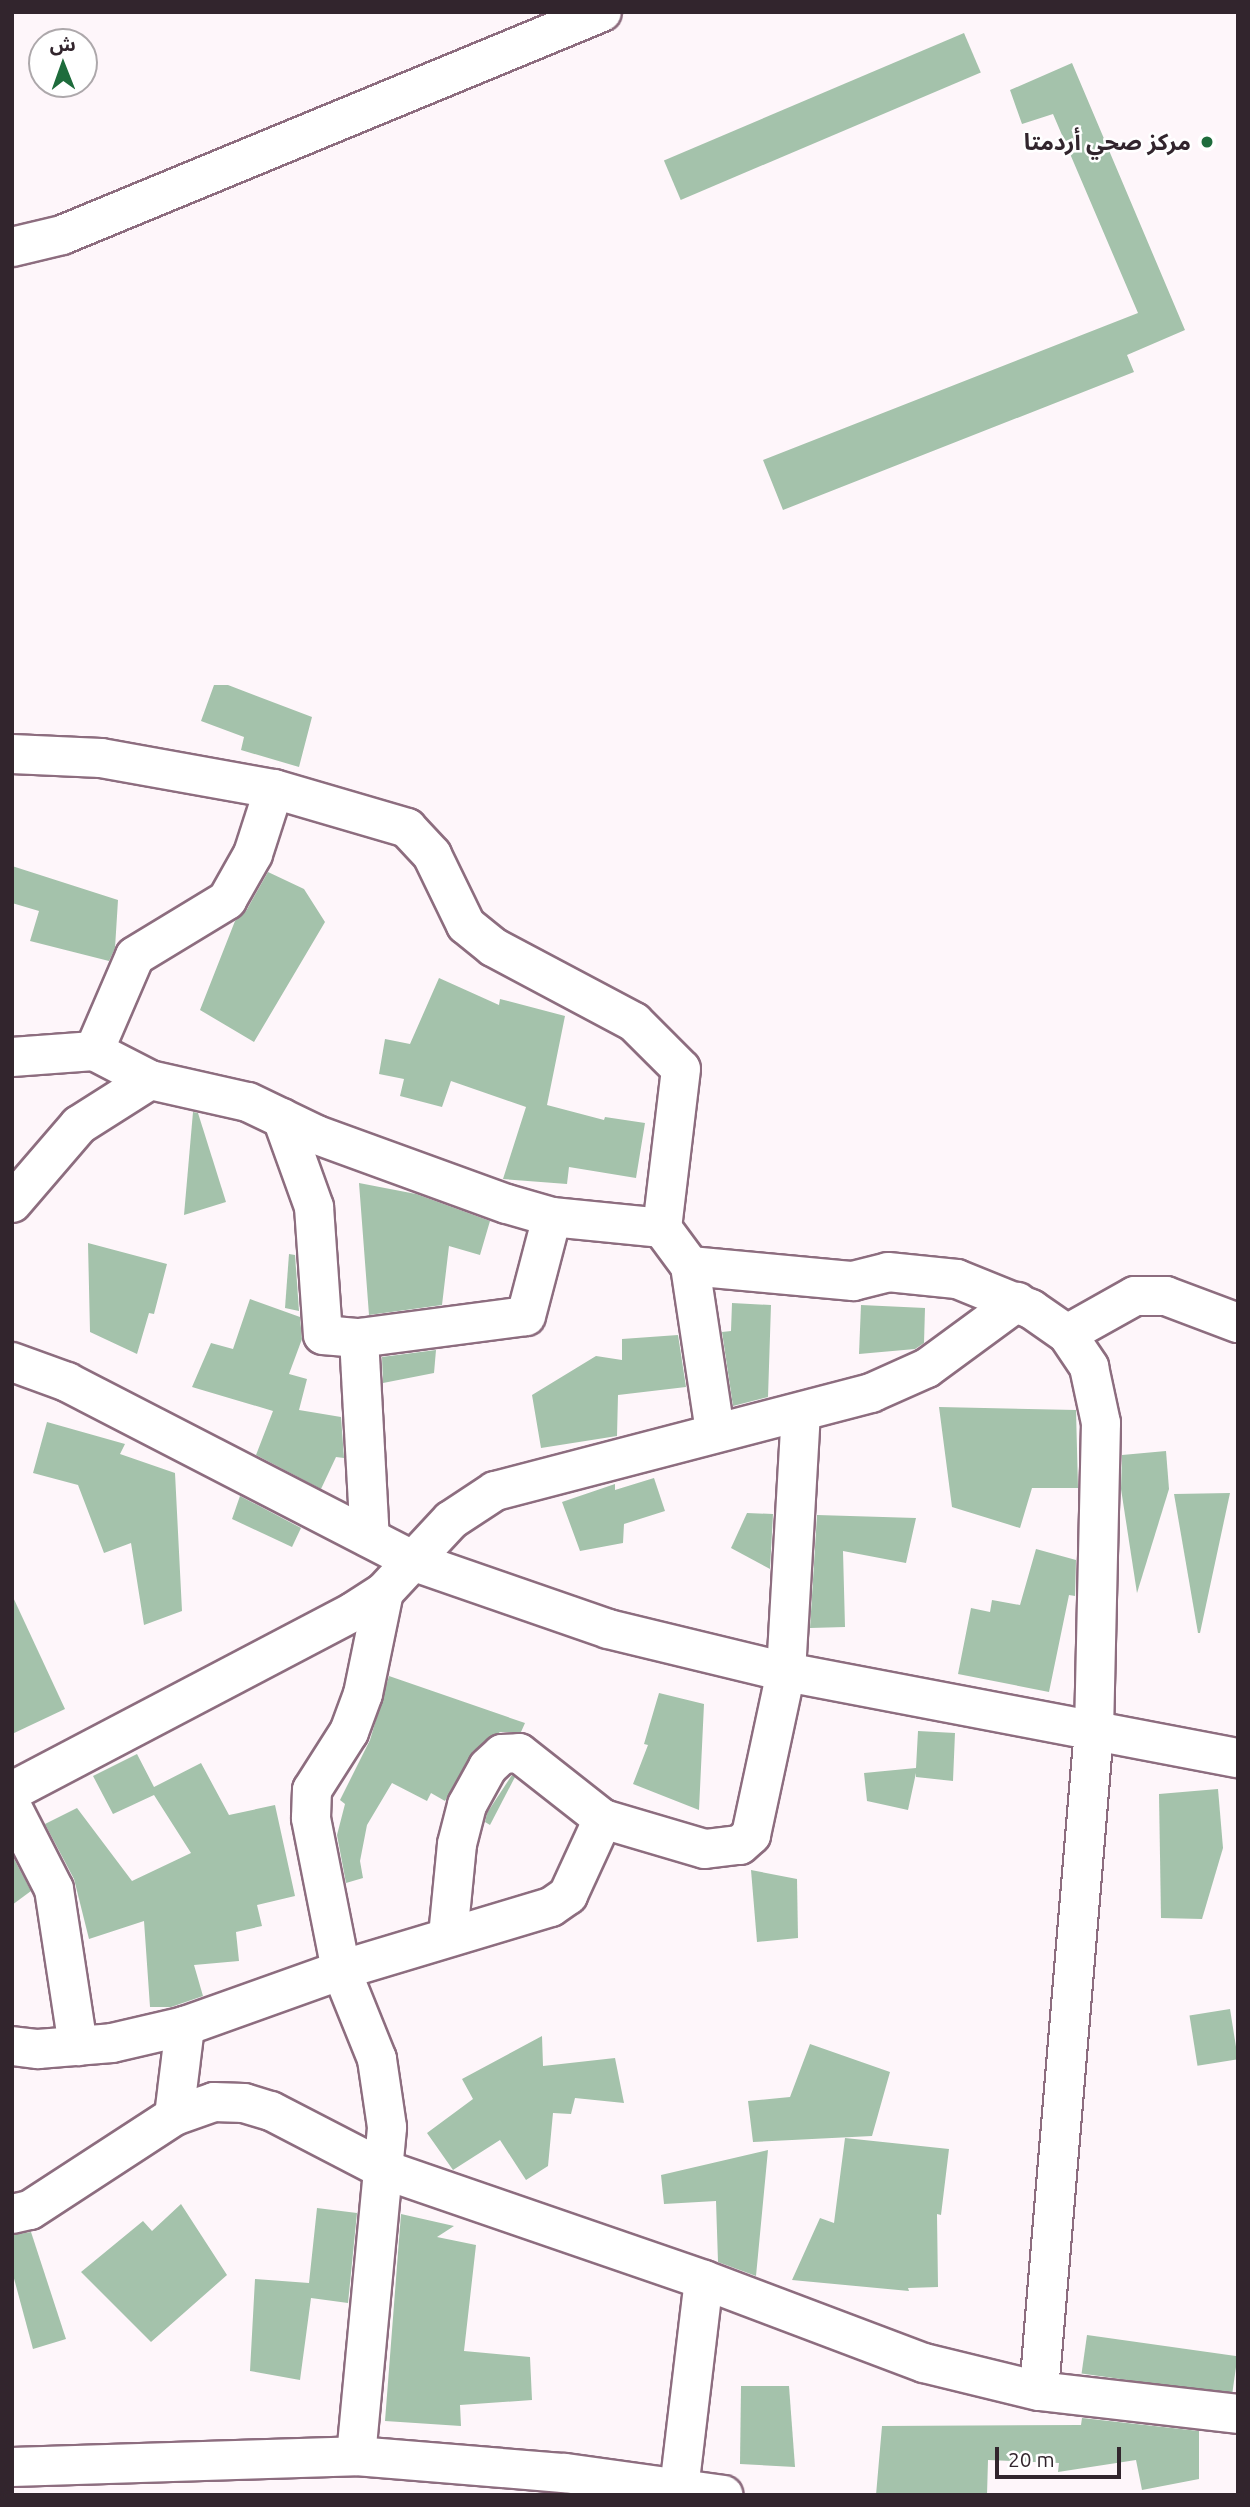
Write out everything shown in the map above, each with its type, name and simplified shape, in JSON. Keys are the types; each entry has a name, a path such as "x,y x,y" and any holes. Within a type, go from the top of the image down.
{"street":[{"path":"12,247 87,225 602,12"},
{"path":"12,754 101,758 274,789 407,828 432,855 466,925 493,947 634,1022 681,1069 662,1228 690,1266 715,1431"},
{"path":"94,1051 135,956 228,900 253,854 274,789"},
{"path":"12,1057 94,1051 150,1080 248,1102 317,1135 552,1217 662,1228"},
{"path":"12,1203 79,1125 150,1080"},
{"path":"282,1118 314,1207 323,1335 359,1338 526,1316 552,1217"},
{"path":"690,1266 853,1281 888,1272 919,1272 957,1279 1017,1302 1067,1334 1089,1367 1101,1423 1094,1730 1039,2391"},
{"path":"1067,1334 1135,1296 1166,1296 1238,1323"},
{"path":"12,1791 384,1592 415,1562 451,1520 495,1491 715,1431 871,1393 927,1368 1017,1302"},
{"path":"359,1338 370,1538"},
{"path":"12,1362 67,1382 415,1562 608,1629 786,1672 1238,1758"},
{"path":"448,1936 457,1844 467,1805 488,1767 502,1754 519,1753 603,1819 705,1849 740,1846 751,1835 786,1672 801,1412"},
{"path":"356,2456 386,2170 387,2127 377,2059 341,1970 312,1818 312,1790 349,1732 363,1694 384,1592"},
{"path":"12,1807 54,1889 78,2046"},
{"path":"12,2046 78,2046 185,2026 341,1970 551,1907 568,1895 603,1819"},
{"path":"174,2116 185,2026"},
{"path":"12,2214 30,2210 174,2116 214,2102 244,2103 271,2110 386,2170 704,2280 923,2363 1039,2391 1238,2414"},
{"path":"679,2489 704,2280"},
{"path":"12,2467 356,2456 565,2473 723,2495"}],"building":[{"path":"964,33 981,73 681,200 664,160"},
{"path":"1072,63 1185,330 1127,355 1134,372 783,510 763,460 1138,313 1053,114 1022,124 1010,90"},
{"path":"214,685 228,685 312,717 299,767 241,750 244,737 201,721"},
{"path":"12,866 118,900 115,948 109,961 30,941 39,911 12,903"},
{"path":"268,872 304,889 325,922 254,1042 200,1010 235,921 246,911"},
{"path":"439,978 499,1005 500,999 565,1016 547,1105 604,1120 605,1117 645,1123 636,1178 569,1167 567,1184 503,1179 526,1107 451,1081 442,1107 400,1096 404,1079 379,1074 385,1039 410,1044"},
{"path":"193,1112 198,1113 226,1202 184,1215"},
{"path":"359,1183 416,1194 490,1221 480,1255 449,1246 442,1305 369,1315"},
{"path":"88,1243 167,1264 154,1314 149,1313 137,1354 90,1332"},
{"path":"289,1254 295,1255 299,1311 285,1308"},
{"path":"250,1299 300,1317 302,1339 289,1374 307,1379 299,1410 341,1417 344,1458 336,1457 321,1489 256,1455 273,1411 192,1387 211,1343 233,1349"},
{"path":"732,1303 771,1305 768,1397 733,1406 722,1332 731,1331"},
{"path":"861,1305 925,1308 924,1343 915,1349 859,1354"},
{"path":"678,1335 686,1387 618,1395 617,1436 541,1448 532,1395 596,1356 622,1360 622,1339"},
{"path":"436,1350 434,1373 383,1383 382,1357"},
{"path":"939,1407 1076,1410 1078,1488 1032,1488 1020,1528 952,1507"},
{"path":"47,1422 125,1444 120,1454 175,1473 182,1611 144,1625 131,1543 104,1553 78,1485 33,1473"},
{"path":"1166,1451 1169,1489 1137,1593 1121,1489 1122,1455"},
{"path":"654,1478 665,1511 624,1524 623,1543 580,1551 562,1502 615,1484 615,1490"},
{"path":"1230,1493 1200,1633 1198,1633 1174,1494"},
{"path":"240,1496 301,1528 292,1547 232,1519"},
{"path":"747,1513 773,1514 770,1569 731,1548"},
{"path":"817,1515 916,1518 906,1563 843,1551 845,1627 810,1628"},
{"path":"1036,1549 1076,1560 1075,1596 1069,1595 1049,1692 958,1674 971,1608 990,1612 992,1600 1020,1605"},
{"path":"12,1595 65,1709 12,1734"},
{"path":"389,1676 525,1723 521,1732 500,1732 473,1751 445,1801 431,1793 427,1801 392,1783 367,1825 360,1861 363,1878 346,1883 337,1835 345,1804 340,1800 370,1740"},
{"path":"659,1693 704,1704 699,1810 633,1784 648,1745 644,1744"},
{"path":"918,1731 955,1733 953,1781 916,1777 916,1773 908,1810 867,1801 864,1773 916,1768"},
{"path":"137,1754 154,1787 201,1763 229,1815 275,1805 295,1896 257,1905 262,1926 236,1932 239,1961 194,1965 203,1996 171,2007 150,2007 144,1921 89,1939 74,1879 45,1824 77,1808 132,1881 191,1853 154,1795 113,1814 93,1776"},
{"path":"512,1775 515,1777 490,1825 485,1822 487,1813"},
{"path":"1218,1789 1223,1848 1202,1919 1161,1918 1159,1794"},
{"path":"12,1855 31,1891 12,1905"},
{"path":"751,1870 797,1879 798,1938 757,1942"},
{"path":"1230,2009 1238,2059 1197,2066 1190,2015"},
{"path":"542,2036 543,2066 615,2058 624,2103 575,2098 571,2114 553,2113 548,2166 526,2180 500,2140 453,2170 427,2133 473,2099 462,2079"},
{"path":"810,2044 890,2072 872,2136 753,2142 748,2101 790,2097"},
{"path":"845,2138 949,2149 941,2215 937,2214 938,2287 908,2288 909,2291 792,2280 820,2218 834,2223"},
{"path":"768,2150 756,2276 718,2262 716,2201 664,2204 661,2175"},
{"path":"181,2204 227,2275 151,2342 81,2272 143,2221 152,2231"},
{"path":"317,2208 357,2213 348,2303 311,2298 300,2380 250,2371 255,2279 309,2283"},
{"path":"401,2214 454,2226 437,2237 476,2245 464,2351 530,2357 532,2400 460,2405 461,2426 385,2421"},
{"path":"31,2232 66,2339 33,2349 12,2271 12,2235"},
{"path":"1087,2335 1238,2356 1232,2395 1082,2374"},
{"path":"741,2386 789,2386 795,2467 740,2464"},
{"path":"1082,2418 1199,2431 1199,2479 1142,2490 1136,2460 1058,2472 1059,2463 988,2460 987,2495 876,2495 882,2426 1081,2425"}],"place":[{"name":"مركز صحي أردمتا","path":"1207,142"}]}
